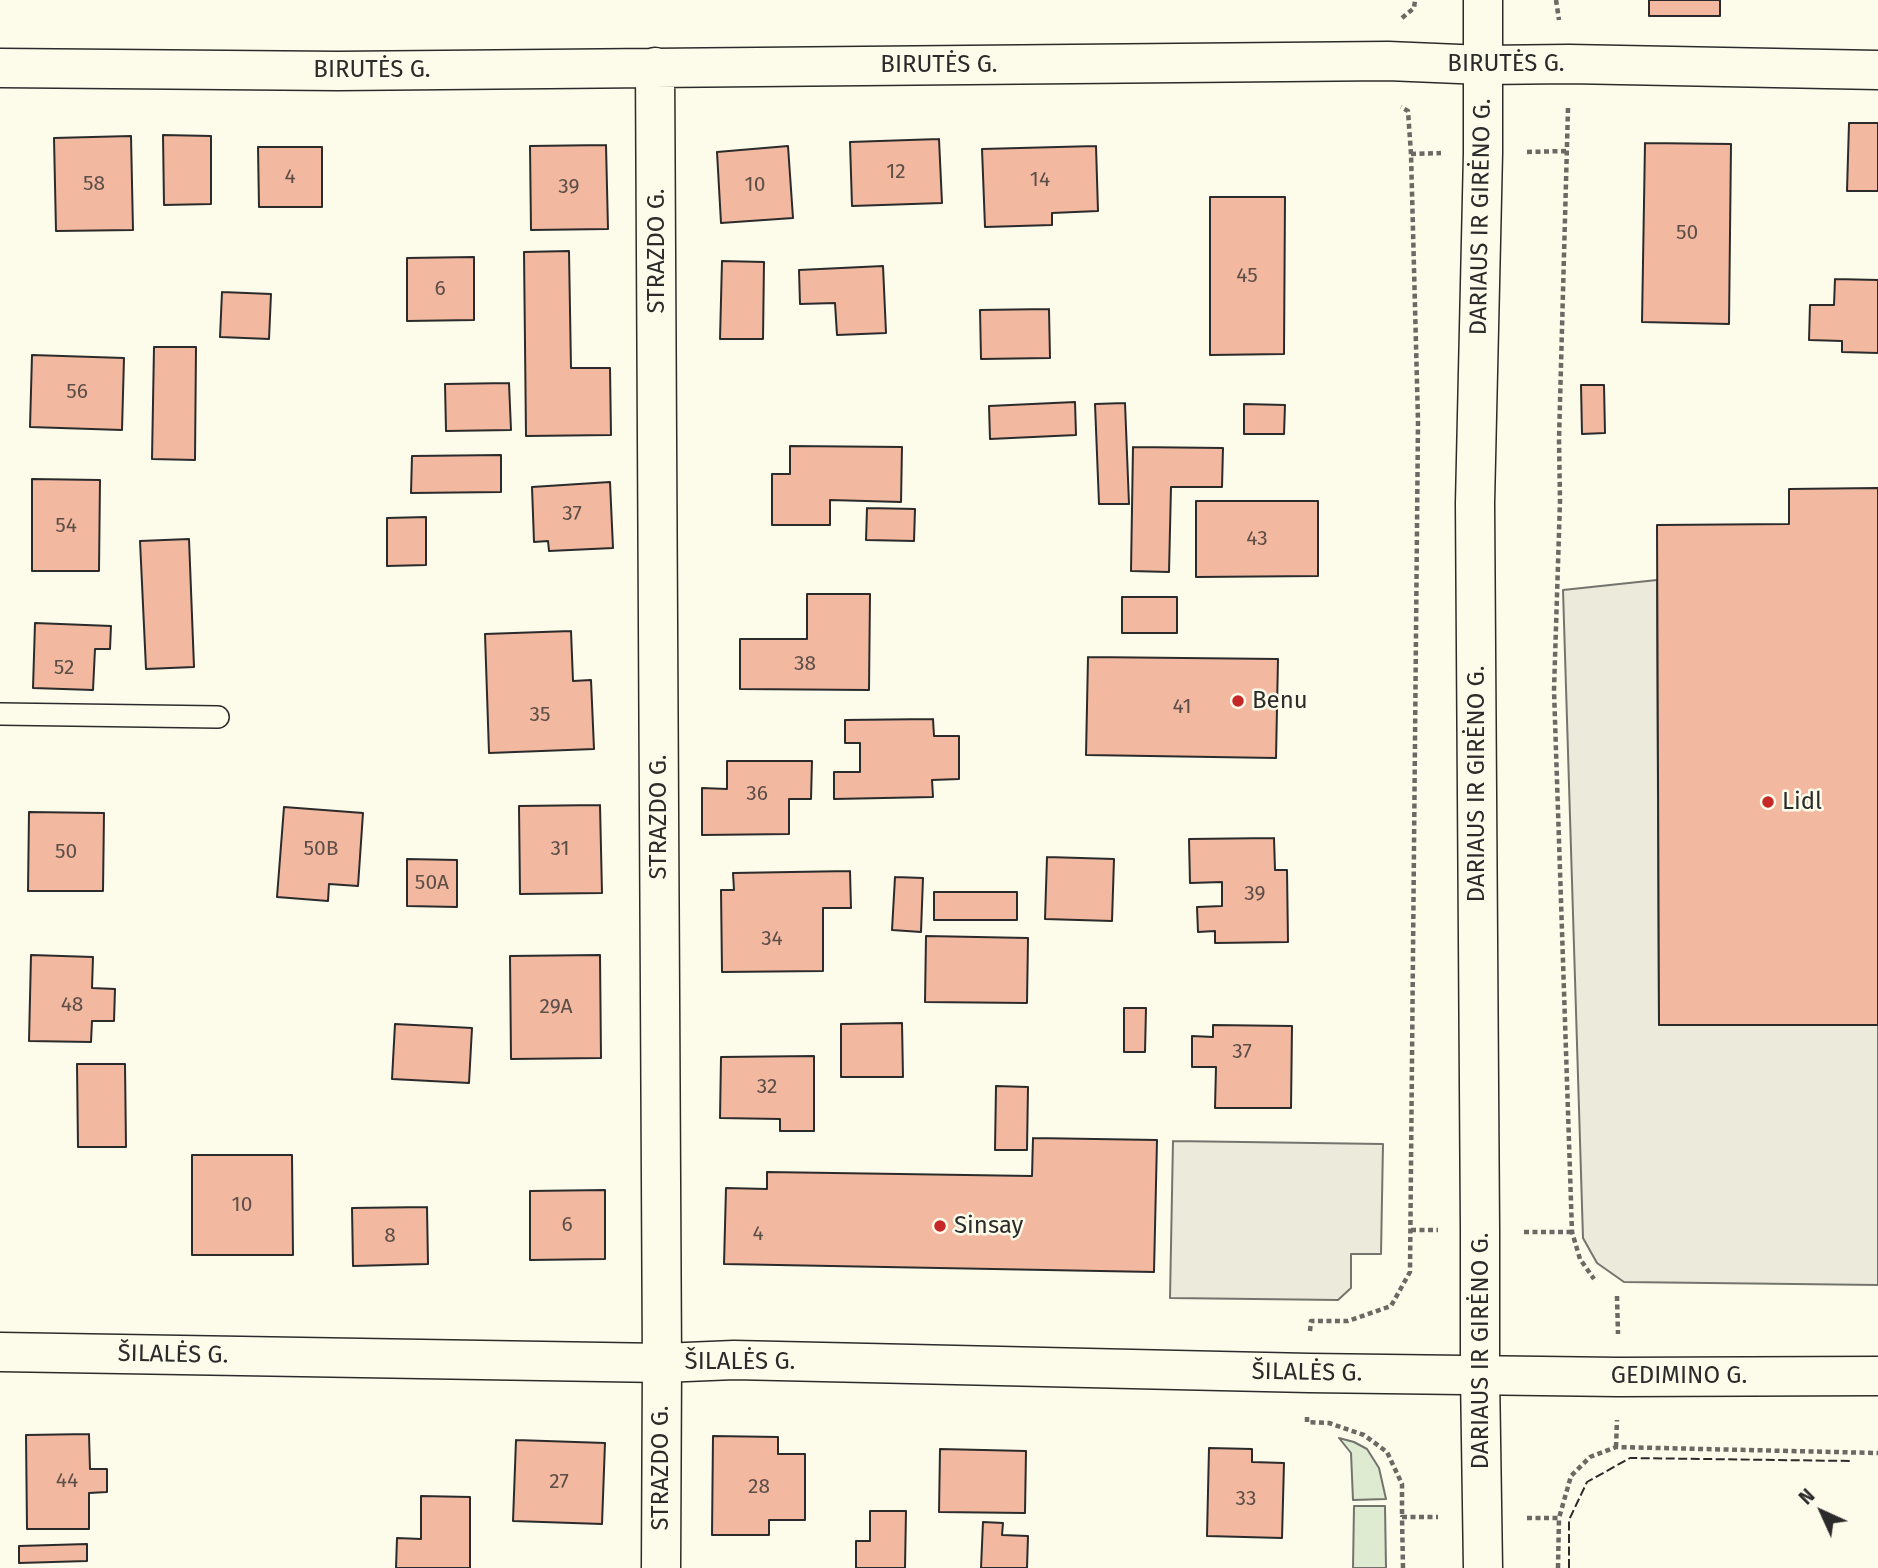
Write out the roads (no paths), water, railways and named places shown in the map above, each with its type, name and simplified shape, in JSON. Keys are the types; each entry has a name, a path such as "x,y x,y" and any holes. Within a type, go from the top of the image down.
{"main road":[{"name":"DARIAUS IR GIRĖNO G.","path":"1482,0 1483,153 1475,503 1483,1568"},
{"name":"BIRUTĖS G.","path":"0,68 338,71 1388,61 1483,65 1878,70"},
{"name":"STRAZDO G.","path":"655,67 661,1568"},
{"name":"ŠILALĖS G.","path":"0,1352 662,1363 748,1360 1480,1375"},
{"name":"GEDIMINO G.","path":"1480,1375 1878,1376"}],"lane":[{"path":"0,714 218,717"}],"place":[{"name":"Benu","path":"1238,701"},
{"name":"Lidl","path":"1768,802"},
{"name":"Sinsay","path":"940,1226"}]}
